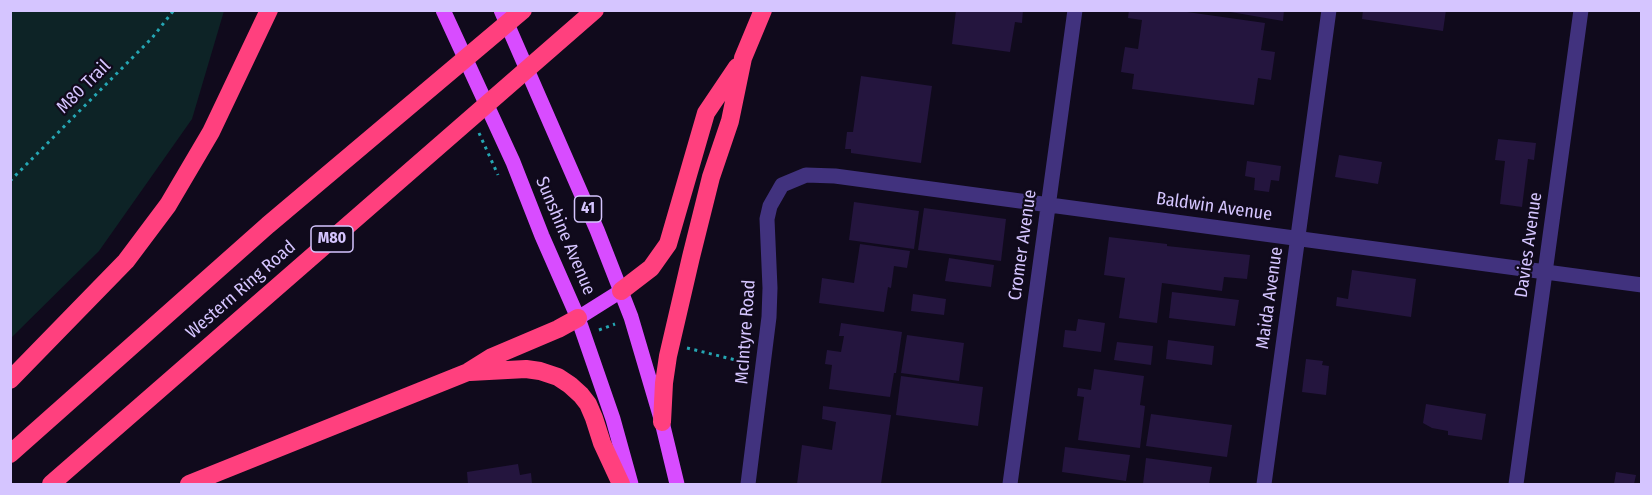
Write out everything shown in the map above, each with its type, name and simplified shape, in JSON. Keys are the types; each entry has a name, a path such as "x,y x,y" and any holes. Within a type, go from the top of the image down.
{"highway":[{"path":"238,78 258,10"},
{"path":"10,380 126,261 168,205 199,154 238,78 269,10"},
{"name":"Western Ring Road","path":"10,454 268,225 523,10"},
{"name":"Western Ring Road","path":"51,484 595,10"},
{"path":"662,422 664,382 670,344 711,177 730,121 743,58 763,10"},
{"path":"621,291 651,268 668,244 706,113 743,58"},
{"path":"189,484 468,372 492,357 578,318"},
{"path":"468,372 526,369 558,377 570,385 588,405 621,484"}],"main road":[{"name":"Sunshine Avenue","path":"443,10 513,162 578,318 613,419 631,484"},
{"name":"Sunshine Avenue","path":"501,10 553,128 631,317 662,422 676,484"},
{"path":"578,318 621,291"}],"street":[{"name":"Cromer Avenue","path":"1010,484 1075,10"},
{"name":"Maida Avenue","path":"1264,484 1329,10"},
{"name":"Davies Avenue","path":"1516,484 1581,10"},
{"name":"Baldwin Avenue","path":"782,185 799,177 819,174 1641,285"},
{"name":"McIntyre Road","path":"748,484 764,367 770,288 767,219 770,206 782,185"}],"path":[{"name":"M80 Trail","path":"10,181 152,38 174,10"},
{"path":"670,344 764,367"}],"green space":[{"path":"11,10 224,11 192,119 99,251 11,338"}],"building":[{"path":"956,10 1023,10 1022,23 1015,22 1010,52 952,44"},
{"path":"1129,10 1173,10 1265,23 1261,50 1275,52 1271,80 1258,78 1254,105 1132,89 1134,74 1121,72 1125,47 1138,49 1142,20 1128,18"},
{"path":"1219,10 1284,10 1283,21"},
{"path":"1363,10 1446,10 1443,31 1362,19"},
{"path":"861,76 932,86 921,163 851,153 851,149 845,149 847,132 853,132"},
{"path":"1498,139 1536,143 1534,160 1528,159 1522,207 1500,204 1505,161 1495,160"},
{"path":"1339,155 1382,162 1378,184 1335,177"},
{"path":"1247,161 1281,166 1279,181 1271,180 1269,192 1254,190 1255,178 1245,176"},
{"path":"854,202 919,211 914,249 849,240"},
{"path":"924,208 1006,219 1001,261 918,250"},
{"path":"1109,237 1250,255 1247,279 1224,277 1222,291 1162,283 1157,323 1119,318 1125,278 1104,275"},
{"path":"860,244 910,251 907,268 894,266 884,312 819,303 822,278 854,283"},
{"path":"949,258 994,265 991,287 945,281"},
{"path":"1352,270 1416,279 1411,317 1336,306 1337,297 1348,299"},
{"path":"1172,292 1239,300 1235,326 1169,318"},
{"path":"913,294 946,299 944,315 911,311"},
{"path":"1078,319 1105,323 1101,352 1063,347 1065,330 1076,331"},
{"path":"841,323 902,332 890,397 829,389 832,365 825,364 827,350 841,352 844,336 839,336"},
{"path":"907,335 964,343 959,381 901,373"},
{"path":"1168,340 1214,346 1212,365 1166,359"},
{"path":"1117,342 1153,346 1151,365 1114,360"},
{"path":"1306,359 1323,361 1322,365 1329,366 1326,395 1302,392"},
{"path":"1094,369 1144,376 1140,405 1145,406 1140,448 1078,440 1084,397 1077,396 1078,388 1091,390"},
{"path":"901,376 983,387 978,426 896,415"},
{"path":"1426,404 1486,414 1482,440 1448,435 1448,431 1432,428 1423,423"},
{"path":"823,406 891,415 881,484 797,484 802,445 832,450 836,422 822,419"},
{"path":"1151,414 1232,425 1227,457 1146,446"},
{"path":"1065,447 1130,455 1126,481 1062,472"},
{"path":"1146,458 1212,467 1209,484 1143,484"},
{"path":"518,464 520,475 531,473 532,484 468,484 467,472"},
{"path":"1616,472 1636,475 1634,484 1614,484"}]}
